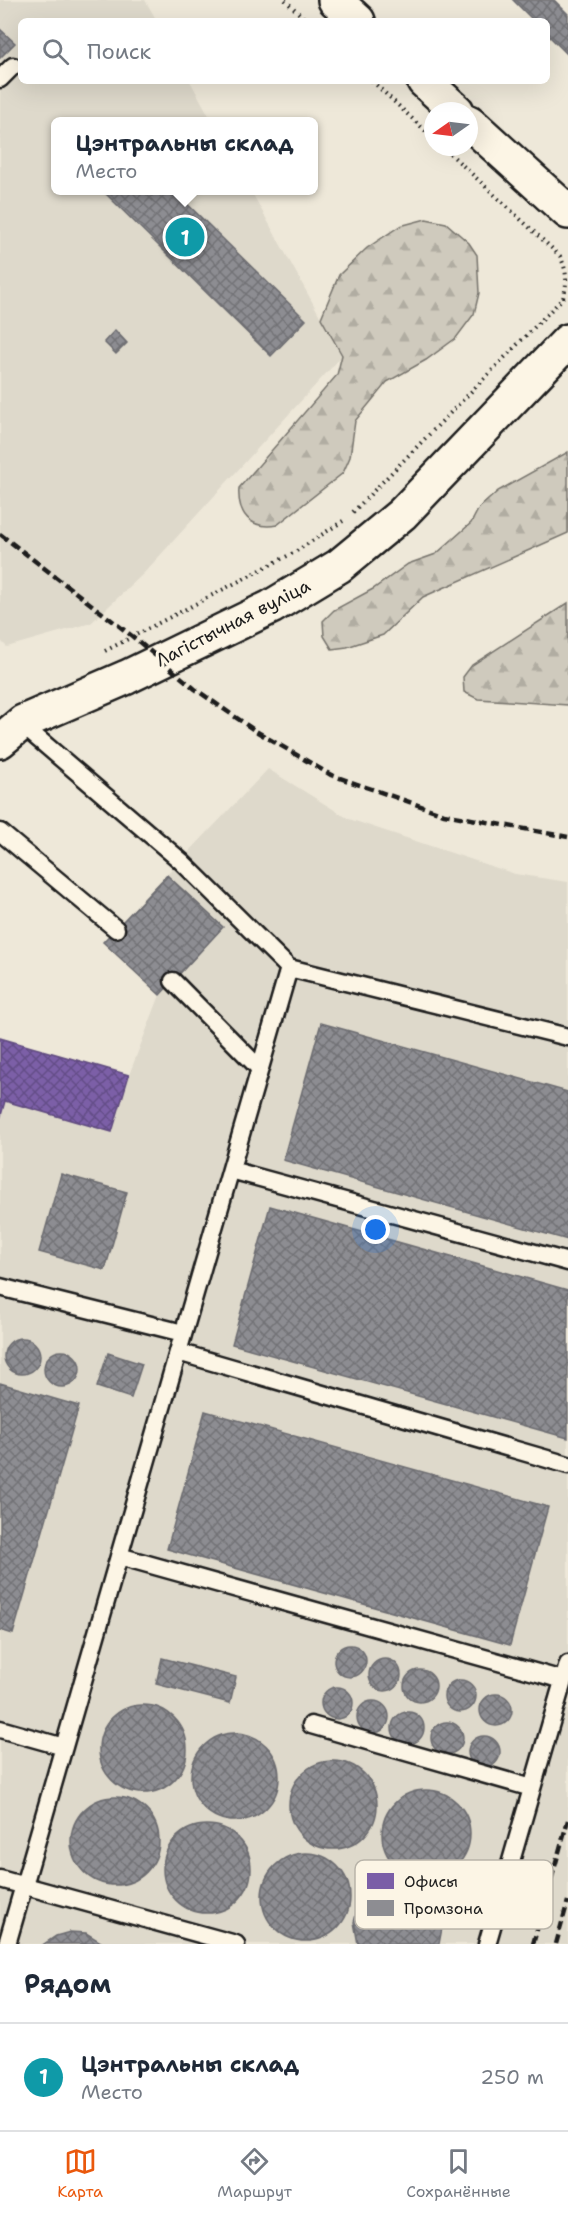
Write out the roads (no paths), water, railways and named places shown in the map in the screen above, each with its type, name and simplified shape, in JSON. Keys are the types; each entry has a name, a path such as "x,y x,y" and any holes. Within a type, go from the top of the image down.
{"street":[{"path":"335,0 355,18"},
{"path":"427,84 447,102"},
{"path":"478,130 568,212"},
{"name":"Лагістычная вуліца","path":"11,732 46,711 102,688 271,608 339,566 402,514 568,341"}],"lane":[{"path":"0,79 13,66"},
{"path":"11,732 181,861 289,968 568,1037"},
{"path":"0,832 116,929"},
{"path":"7,1944 289,968"},
{"path":"173,981 260,1070"},
{"path":"231,1170 568,1262"},
{"path":"0,1287 183,1334"},
{"path":"178,1352 568,1465"},
{"path":"119,1556 563,1680"},
{"path":"511,1860 568,1664"},
{"path":"311,1725 532,1788"},
{"path":"0,1729 64,1747"},
{"path":"0,1879 236,1944"},
{"path":"487,1944 491,1929"}],"railway":[{"path":"0,534 132,636 195,689 254,730 331,775 444,814 568,837"},
{"path":"553,1873 568,1820"},
{"path":"556,1944 568,1901"},
{"path":"533,1944 537,1929"}],"place":[{"name":"Цэнтральны склад","path":"185,237"}]}
